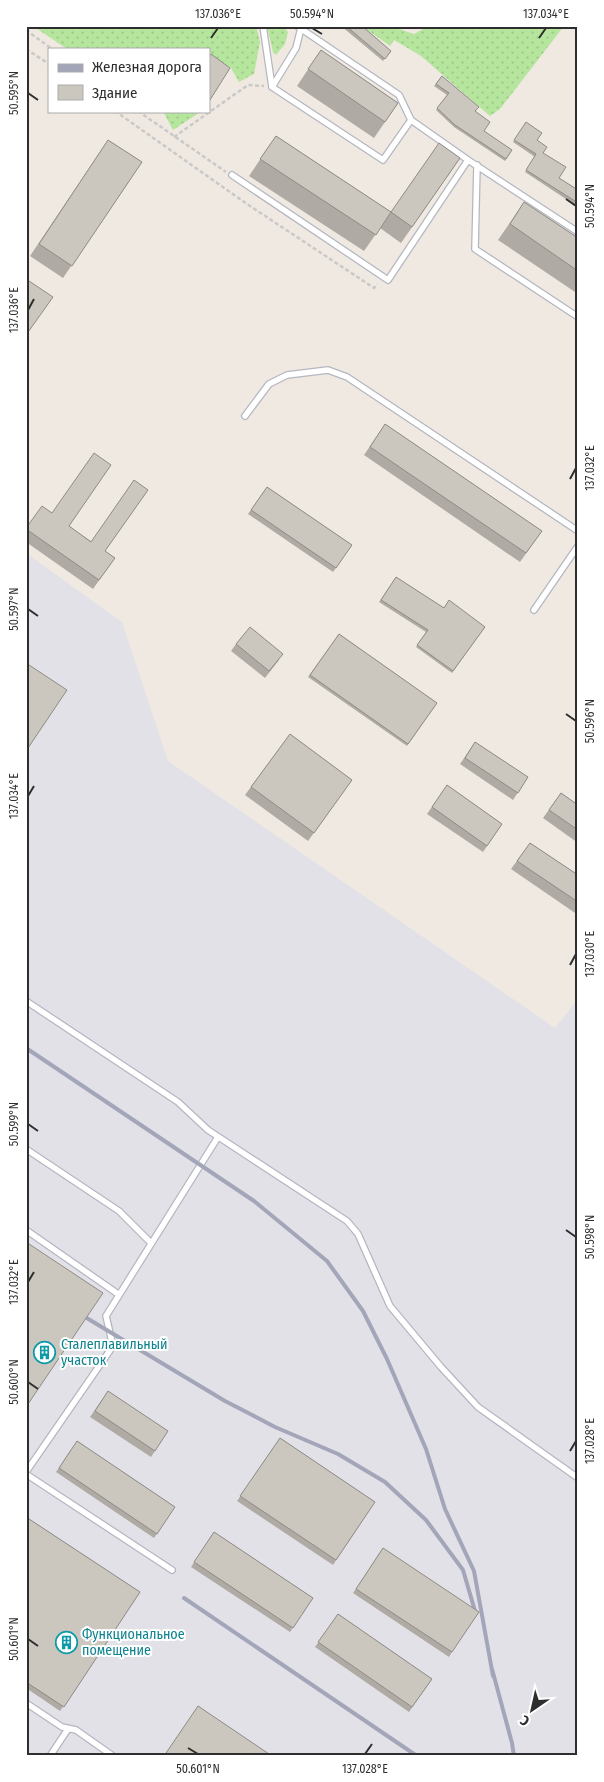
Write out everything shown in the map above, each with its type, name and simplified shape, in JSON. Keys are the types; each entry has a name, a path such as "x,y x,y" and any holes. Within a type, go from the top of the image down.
{"lane":[{"path":"264,26 272,87 383,160 410,120"},
{"path":"272,87 296,48 299,27 399,95 410,120 578,232"},
{"path":"232,175 388,280 468,160"},
{"path":"477,165 475,249 578,317"},
{"path":"245,416 269,384 287,375 328,370 347,377 578,531"},
{"path":"534,610 578,546"},
{"path":"26,1001 178,1102 200,1124 218,1137 347,1221 358,1234 390,1306 441,1367 478,1407 578,1478"},
{"path":"172,1570 26,1473 113,1346 106,1316 218,1137"},
{"path":"26,1149 119,1211 151,1243"},
{"path":"26,1230 118,1294"},
{"path":"26,1703 62,1727 76,1730 113,1756"},
{"path":"50,1756 68,1728"}],"path":[{"path":"26,30 51,48"},
{"path":"26,48 48,63"},
{"path":"210,112 248,85 272,87"},
{"path":"116,112 247,204 374,288 383,276"},
{"path":"139,112 232,175"},
{"path":"174,137 210,112"}],"shaded area":[{"path":"26,553 122,622 168,761 555,1028 578,999 578,1756 26,1756"}],"green space":[{"path":"33,26 256,26 260,42 254,74 239,82 231,68 210,55 210,48 66,48"},
{"path":"267,26 283,26 288,32 285,44 276,55 273,52"},
{"path":"362,26 390,26 414,34 429,26 564,26 500,109 490,116 421,56 394,40 390,46"},
{"path":"164,112 200,112 173,130"}],"building":[{"path":"346,26 362,26 391,51 385,59"},
{"path":"321,50 398,103 385,122 308,69"},
{"path":"211,54 230,68 210,100"},
{"path":"442,76 479,107 475,111 490,122 484,131 512,150 506,159 455,125 437,108 449,93 436,84"},
{"path":"526,122 542,133 537,140 547,147 543,153 566,167 559,178 578,190 578,203 526,170 536,154 514,140"},
{"path":"276,136 391,212 376,235 260,159"},
{"path":"108,140 142,162 72,266 39,244"},
{"path":"439,143 460,158 412,227 391,212"},
{"path":"524,202 578,238 578,271 510,224"},
{"path":"26,279 53,297 26,335"},
{"path":"385,424 542,531 526,553 370,447"},
{"path":"94,453 111,465 69,526 91,542 134,480 148,490 105,551 115,558 99,580 26,529 42,506 52,513"},
{"path":"267,487 352,545 336,568 251,510"},
{"path":"396,577 444,608 449,600 485,627 453,671 417,645 428,630 381,600"},
{"path":"250,627 283,654 269,671 236,644"},
{"path":"339,634 437,703 408,744 310,675"},
{"path":"26,663 67,690 26,751"},
{"path":"290,734 352,780 314,833 251,787"},
{"path":"475,742 528,777 518,793 465,758"},
{"path":"447,785 502,824 487,846 432,807"},
{"path":"561,793 578,805 578,830 549,810"},
{"path":"530,843 578,875 578,902 517,861"},
{"name":"Сталеплавильный участок","path":"26,1242 103,1293 26,1407"},
{"path":"108,1391 168,1431 155,1451 95,1411"},
{"path":"280,1438 375,1502 336,1560 240,1496"},
{"path":"77,1441 175,1507 157,1534 59,1468"},
{"name":"Функциональное помещение","path":"26,1517 140,1592 64,1707 26,1682"},
{"path":"214,1532 313,1598 293,1628 194,1562"},
{"path":"383,1548 479,1612 452,1652 356,1589"},
{"path":"338,1614 432,1679 412,1707 318,1642"},
{"path":"198,1706 272,1756 164,1756"}],"railway":[{"path":"26,1048 254,1201 327,1261 363,1311 387,1359 426,1449 445,1509 474,1571 493,1676"},
{"path":"75,1311 225,1401 275,1427 338,1454 385,1482 426,1520 463,1570 475,1611"},
{"path":"184,1598 417,1756"},
{"path":"492,1669 514,1756"}],"place":[{"name":"Сталеплавильный участок","path":"45,1352"},
{"name":"Функциональное помещение","path":"66,1642"}]}
